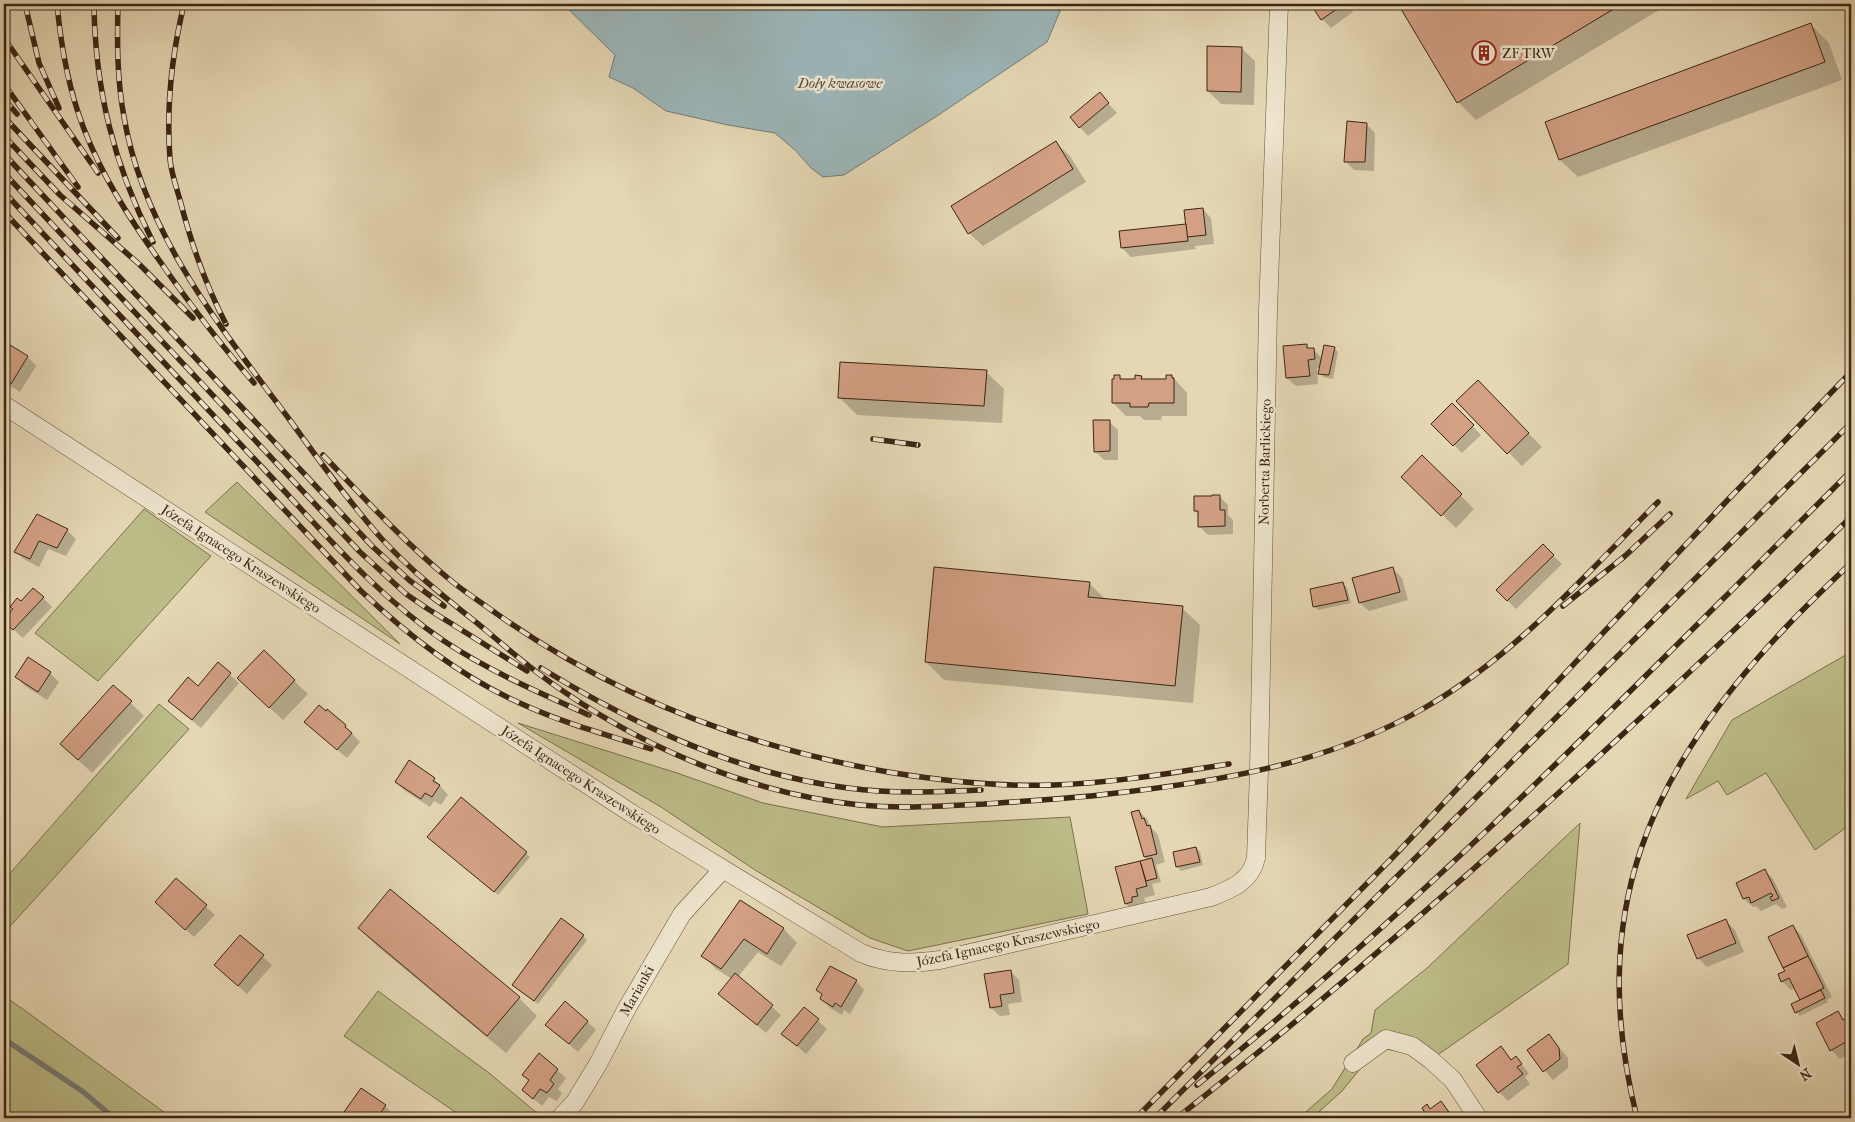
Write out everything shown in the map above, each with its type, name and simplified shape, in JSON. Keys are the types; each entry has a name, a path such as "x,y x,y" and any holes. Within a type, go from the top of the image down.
{"street":[{"name":"Norberta Barlickiego","path":"1211,897 1230,890 1246,878 1254,866 1256,858 1268,311 1279,4"},
{"name":"Józefa Ignacego Kraszewskiego","path":"4,405 631,813 861,953 880,960 903,963 927,962 1211,897"},
{"name":"Marianki","path":"560,1118 574,1102 598,1064 627,1008 682,914 722,870"},
{"path":"1353,1063 1386,1040 1412,1046 1453,1080 1478,1118"}],"green space":[{"path":"237,482 400,644 205,512"},
{"path":"144,509 211,556 98,681 35,633"},
{"path":"1851,652 1851,824 1815,850 1766,773 1727,795 1718,781 1686,799 1732,720"},
{"path":"159,704 189,729 4,933 4,880"},
{"path":"518,723 677,773 763,803 883,827 1070,817 1088,914 908,951 870,938 755,870 661,807"},
{"path":"1580,823 1568,964 1426,1063 1407,1053 1386,1049 1360,1069 1342,1091 1312,1118 1299,1118 1332,1089 1363,1039 1371,1033 1375,1010 1427,968"},
{"path":"378,991 489,1073 543,1118 464,1118 344,1036"},
{"path":"4,996 27,1012 172,1118 4,1118"}],"water":[{"name":"Doły kwasowe","path":"563,4 1063,4 1047,42 940,114 844,175 823,177 775,133 666,111 633,88 609,77 615,55"}],"building":[{"path":"1344,4 1321,20 1311,5"},
{"name":"ZF TRW","path":"1398,4 1622,4 1457,103"},
{"path":"1811,23 1825,62 1559,160 1545,122"},
{"path":"1207,46 1242,47 1241,92 1207,91"},
{"path":"1100,92 1109,103 1079,128 1070,117"},
{"path":"1347,121 1367,123 1365,162 1344,162"},
{"path":"1056,141 1073,169 968,234 951,206"},
{"path":"1203,208 1206,235 1187,237 1184,210"},
{"path":"1186,224 1188,241 1121,248 1119,231"},
{"path":"7,343 28,356 11,384 4,380 4,348"},
{"path":"1307,344 1307,348 1314,348 1315,359 1308,360 1310,376 1286,378 1283,346"},
{"path":"1324,345 1335,347 1329,375 1318,374"},
{"path":"840,362 987,370 984,406 838,398"},
{"path":"1114,375 1120,375 1120,379 1135,379 1135,375 1142,376 1141,379 1166,379 1166,375 1172,375 1172,378 1174,378 1174,403 1149,403 1148,407 1130,407 1130,403 1112,403 1112,379 1114,379"},
{"path":"1478,380 1529,433 1507,454 1456,401"},
{"path":"1452,403 1474,425 1453,446 1431,424"},
{"path":"1093,420 1110,420 1110,451 1094,452"},
{"path":"1422,455 1462,494 1441,516 1401,477"},
{"path":"1220,495 1220,510 1225,510 1225,526 1198,527 1198,511 1194,511 1194,496"},
{"path":"37,514 68,529 57,548 39,541 30,559 14,552"},
{"path":"1543,544 1554,555 1507,601 1496,590"},
{"path":"934,567 1090,582 1088,597 1183,606 1175,686 925,662"},
{"path":"1393,567 1400,592 1359,603 1352,578"},
{"path":"1343,582 1348,600 1313,607 1310,589"},
{"path":"33,588 44,597 13,630 4,622 4,619 13,609 10,607 17,598 21,601"},
{"path":"264,650 295,680 269,708 237,678"},
{"path":"28,657 51,672 38,692 15,677"},
{"path":"218,662 231,673 192,720 168,701 188,677 198,686"},
{"path":"113,685 132,701 78,760 60,744"},
{"path":"319,705 326,711 327,709 346,725 345,727 352,733 337,750 304,722"},
{"path":"409,760 435,778 433,781 440,785 432,797 425,793 421,799 395,782"},
{"path":"461,797 527,852 494,892 427,837"},
{"path":"1139,810 1147,826 1150,825 1157,854 1144,857 1131,812"},
{"path":"1196,847 1200,862 1176,867 1173,852"},
{"path":"1152,858 1157,878 1146,881 1140,861"},
{"path":"1140,861 1147,886 1136,889 1138,896 1132,897 1132,902 1125,904 1115,867"},
{"path":"1765,869 1779,898 1772,901 1770,897 1773,896 1771,893 1751,903 1749,897 1743,899 1736,883"},
{"path":"176,878 207,905 185,930 155,902"},
{"path":"390,889 520,997 487,1036 358,928"},
{"path":"740,900 784,928 767,954 744,939 721,969 701,956"},
{"path":"561,918 584,935 534,1001 512,985"},
{"path":"1726,919 1736,943 1697,959 1687,935"},
{"path":"1793,925 1808,956 1783,968 1768,937"},
{"path":"240,935 264,955 238,986 214,965"},
{"path":"1808,956 1824,988 1800,1000 1789,978 1781,982 1778,974 1785,971 1783,968"},
{"path":"830,966 857,980 841,1007 835,1003 833,1007 820,999 822,994 816,990"},
{"path":"1011,970 1014,993 1000,995 1002,1006 990,1008 984,974"},
{"path":"735,973 773,1005 757,1025 718,994"},
{"path":"1821,990 1825,998 1795,1013 1791,1004"},
{"path":"565,1001 588,1021 569,1044 545,1025"},
{"path":"804,1007 819,1019 797,1046 781,1034"},
{"path":"1838,1011 1843,1020 1851,1016 1851,1028 1848,1030 1851,1039 1830,1051 1816,1023"},
{"path":"1549,1034 1559,1048 1560,1059 1543,1072 1527,1050"},
{"path":"1501,1046 1511,1060 1516,1056 1522,1064 1517,1067 1523,1074 1498,1093 1476,1065"},
{"path":"539,1053 558,1069 550,1080 554,1084 547,1093 540,1089 533,1099 522,1090 529,1080 522,1075"},
{"path":"361,1088 386,1105 377,1118 353,1118 344,1112"},
{"path":"1441,1101 1453,1118 1418,1118 1425,1113 1422,1108 1427,1104 1430,1109"}],"waterway":[{"path":"4,1039 82,1091 114,1118"}],"railway":[{"path":"25,4 39,63 59,108"},
{"path":"57,4 69,83 78,114 99,164 148,245 193,308 254,383"},
{"path":"94,4 98,67 109,126 127,184 153,242"},
{"path":"118,4 118,61 124,117 134,160 149,202 168,241 190,279 239,353 358,510 381,538 417,573 552,684 631,733 667,751 742,780 781,791 860,805 891,807 937,806 1062,799 1149,789 1231,776 1311,756 1351,743 1389,727 1459,686 1520,639 1658,502"},
{"path":"184,4 176,42 171,81 169,120 171,164 194,248 205,279 226,324"},
{"path":"4,38 98,173"},
{"path":"4,84 78,187"},
{"path":"4,99 17,114"},
{"path":"4,117 118,238"},
{"path":"4,136 60,195 139,264 193,318"},
{"path":"4,154 373,547 409,580 444,606"},
{"path":"4,173 360,552 406,594 527,671"},
{"path":"4,192 325,535 393,602 461,652 515,681 589,715"},
{"path":"4,212 361,591 398,624 457,668 522,704 553,717 651,749"},
{"path":"1136,1118 1397,853 1720,508 1851,372"},
{"path":"1155,1118 1851,423"},
{"path":"873,439 918,445"},
{"path":"323,455 384,519 432,565 490,609 582,667 680,713 730,732 782,748 888,772 950,781 991,784 1054,785 1098,782 1229,764"},
{"path":"1197,1085 1284,1014 1451,864 1613,709 1851,471"},
{"path":"1563,606 1625,556 1670,514"},
{"path":"1177,1118 1352,974 1522,826 1770,596 1851,517"},
{"path":"1637,1118 1623,1044 1619,975 1625,911 1641,850 1665,792 1698,735 1740,680 1789,624 1851,563"},
{"path":"541,668 576,689 650,727 727,759 767,771 807,781 865,790 914,792 981,790"}],"place":[{"name":"ZF TRW","path":"1484,53"}]}
